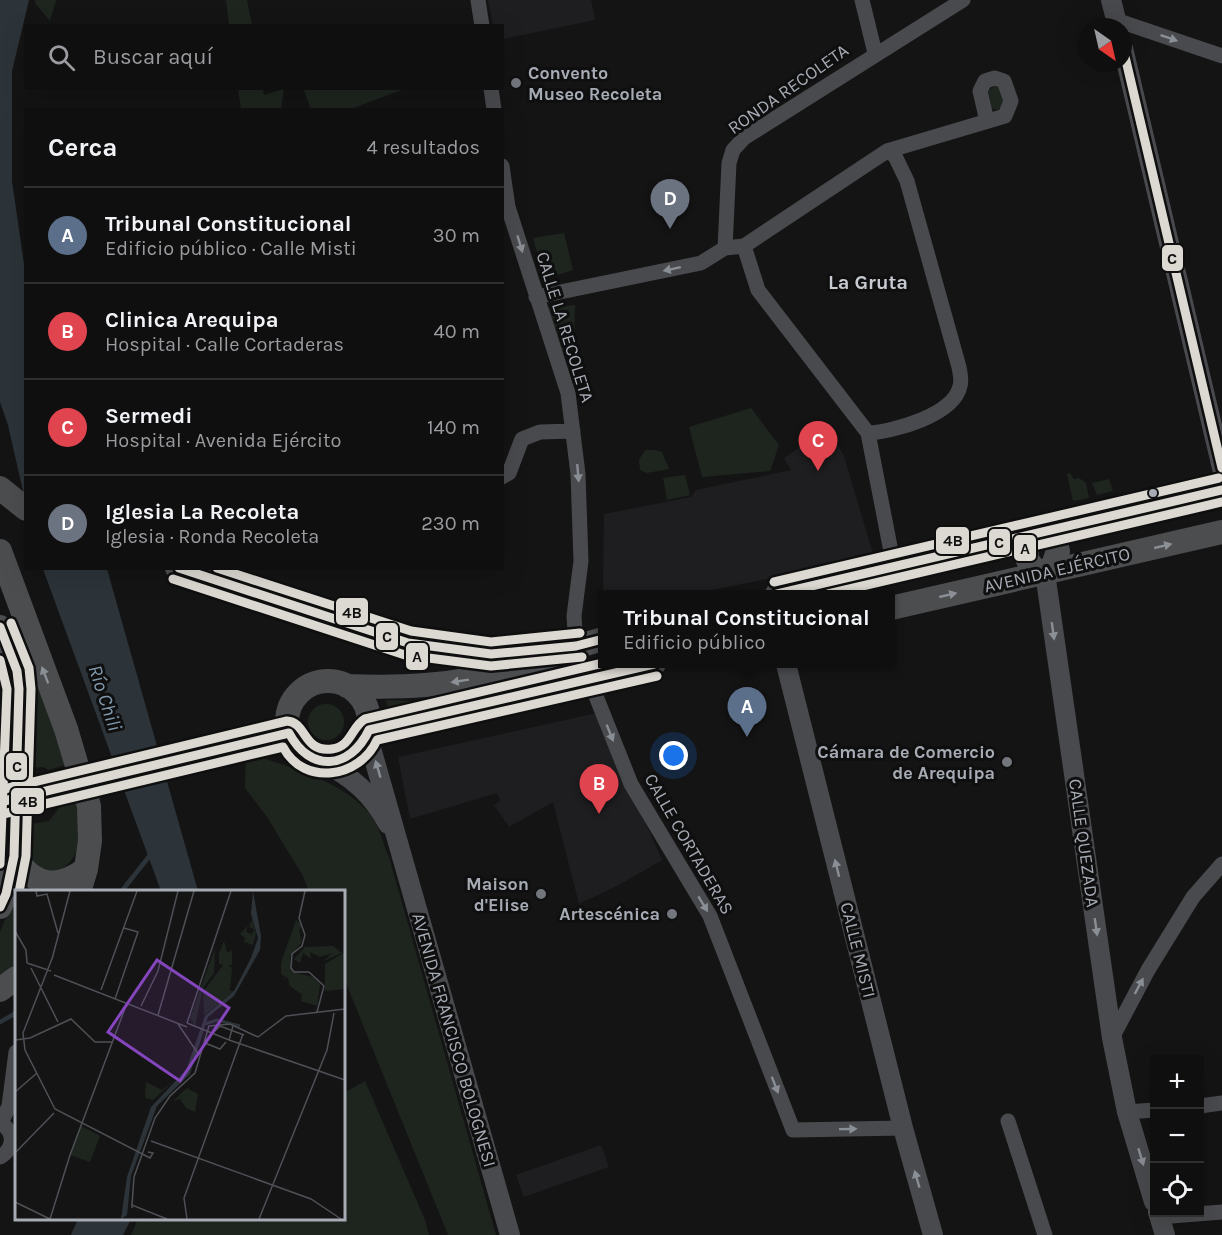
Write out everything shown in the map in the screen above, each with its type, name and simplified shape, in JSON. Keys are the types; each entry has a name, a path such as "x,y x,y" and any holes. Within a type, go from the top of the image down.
{"main road":[{"path":"794,590 1222,490"},
{"name":"AVENIDA EJÉRCITO","path":"895,607 1222,532"},
{"path":"1039,533 1026,546 1025,556 1035,570 1044,573"},
{"path":"0,551 77,762 89,806 90,841 86,868 79,890"},
{"path":"183,570 408,643 491,654 576,646"},
{"path":"347,686 364,701 369,715 368,732 359,749 346,759 321,762 303,754 294,745 289,733 288,714 303,690 329,681 347,686 396,687 464,681 540,661 576,646 598,640"},
{"path":"0,907 6,894 14,856 19,689 17,671 2,644"},
{"path":"368,732 633,668"},
{"path":"0,802 289,733"},
{"path":"14,856 23,871 30,876 55,883 72,879 86,868"},
{"path":"0,990 15,979"}],"street":[{"path":"478,0 482,24"},
{"path":"862,0 875,53"},
{"name":"RONDA RECOLETA","path":"725,248 729,163 733,150 744,138 875,53 963,0"},
{"path":"1112,0 1116,18"},
{"path":"1132,28 1222,56"},
{"path":"1129,72 1222,468"},
{"path":"491,90 494,108"},
{"path":"536,297 701,263 725,248 744,246 887,151 987,121"},
{"path":"868,433 889,432 919,422 944,407 960,388 961,383 959,367 907,181 895,156 887,151"},
{"name":"CALLE LA RECOLETA","path":"504,180 508,207 568,393 578,474 581,561 574,616 576,646 588,679"},
{"path":"744,246 758,290 868,433 894,567"},
{"path":"504,476 509,473 522,439 540,432 573,431"},
{"name":"CALLE QUEZADA","path":"1044,573 1112,1038 1127,1112 1150,1187"},
{"name":"CALLE MISTI","path":"787,668 903,1128 933,1235"},
{"name":"CALLE CORTADERAS","path":"588,679 631,784 710,916 793,1130 903,1128"},
{"name":"AVENIDA FRANCISCO BOLOGNESI","path":"368,732 510,1235"},
{"name":"AVENIDA FRANCISCO BOLOGNESI","path":"321,762 347,776 367,793 382,813 399,844"},
{"path":"1112,1038 1148,970 1193,897 1220,869"},
{"path":"0,1157 9,1149 12,1137 6,1126 0,1123 9,1106 15,1060"},
{"path":"1204,1105 1222,1103"},
{"path":"1127,1112 1150,1110"},
{"path":"1008,1121 1045,1235"},
{"path":"1204,1213 1222,1212"}],"shaded area":[{"path":"35,0 56,0 50,21 35,3"},
{"path":"226,0 247,0 252,24 229,24"},
{"path":"488,0 591,0 595,20 504,39 504,24 493,24"},
{"path":"995,86 998,87 1004,104 999,110 992,109 988,91"},
{"path":"238,90 263,90 264,95 284,90 281,108 241,108"},
{"path":"304,90 401,90 354,108 310,108"},
{"path":"564,233 573,270 545,279 533,238"},
{"path":"575,305 574,350 561,354 548,308"},
{"path":"751,408 779,445 770,471 702,477 689,427"},
{"path":"828,427 844,456 874,557 713,590 603,590 604,514 691,497 696,490 791,470 784,458"},
{"path":"645,450 662,452 669,469 647,473 640,470 639,460"},
{"path":"1070,473 1074,479 1079,478 1086,483 1089,498 1073,501 1067,474"},
{"path":"685,475 690,495 667,500 663,478"},
{"path":"1109,479 1113,491 1097,495 1092,483"},
{"path":"37,680 68,764 49,770 43,767 29,768"},
{"path":"386,700 434,702 389,714"},
{"path":"326,704 338,710 344,722 338,734 326,740 314,734 308,722 314,710"},
{"path":"597,713 662,860 619,885 579,904 553,802 509,827 494,805 500,801 497,793 410,819 398,757"},
{"path":"246,753 296,769 329,783 358,802 376,824 389,857 496,1235 448,1235 345,980 345,890 309,890 303,876 267,817 245,788"},
{"path":"80,802 82,825 80,843 72,859 55,874 29,869 21,856 24,825 49,821 63,803"},
{"path":"15,896 15,964 0,976 0,932"},
{"path":"365,1081 425,1220 429,1235 131,1235 138,1220 345,1220 345,1092"},
{"path":"601,1145 609,1167 524,1197 516,1175"}],"water":[{"path":"0,0 29,0 12,71 12,181 24,264 24,496 8,425 0,402"},
{"name":"Río Chili","path":"43,570 107,570 198,890 161,890"},
{"path":"77,1220 130,1220 123,1235 71,1235"}],"waterway":[{"path":"123,890 151,854"},
{"path":"0,1022 15,1014"}],"transit line":[{"name":"C","path":"1129,72 1222,468"},
{"name":"4B","path":"774,582 1219,478"},
{"name":"C","path":"794,590 1222,490"},
{"name":"A","path":"845,590 1222,502"},
{"name":"C","path":"185,570 408,643 491,654 576,646 598,640"},
{"name":"4B","path":"223,570 411,631 491,642 580,633"},
{"name":"A","path":"173,579 405,655 491,666 582,657"},
{"name":"4B","path":"11,623 29,668 31,689 26,856 19,890"},
{"name":"C","path":"0,627 17,671 19,689 14,856 6,894 0,907"},
{"name":"A","path":"0,660 7,689 0,864"},
{"name":"4B","path":"0,790 287,721 298,726 316,746 332,749 344,744 360,722 365,719 598,664"},
{"name":"C","path":"369,730 637,668"},
{"name":"A","path":"3,814 283,747 292,760 304,768 331,773 358,763 369,753 377,740 657,676"},
{"name":"C","path":"289,733 308,755 330,762 351,753 369,730"},
{"name":"C","path":"0,802 289,733"}],"place":[{"name":"Convento Museo Recoleta","path":"516,83"},
{"name":"Iglesia La Recoleta","path":"670,229"},
{"name":"Sermedi","path":"818,471"},
{"name":"Tribunal Constitucional","path":"747,737"},
{"name":"Cámara de Comercio de Arequipa","path":"1007,762"},
{"name":"Clinica Arequipa","path":"599,814"},
{"name":"Maison d'Elise","path":"541,894"},
{"name":"Artescénica","path":"672,914"}],"district":[{"name":"La Gruta","path":"868,282"}]}
